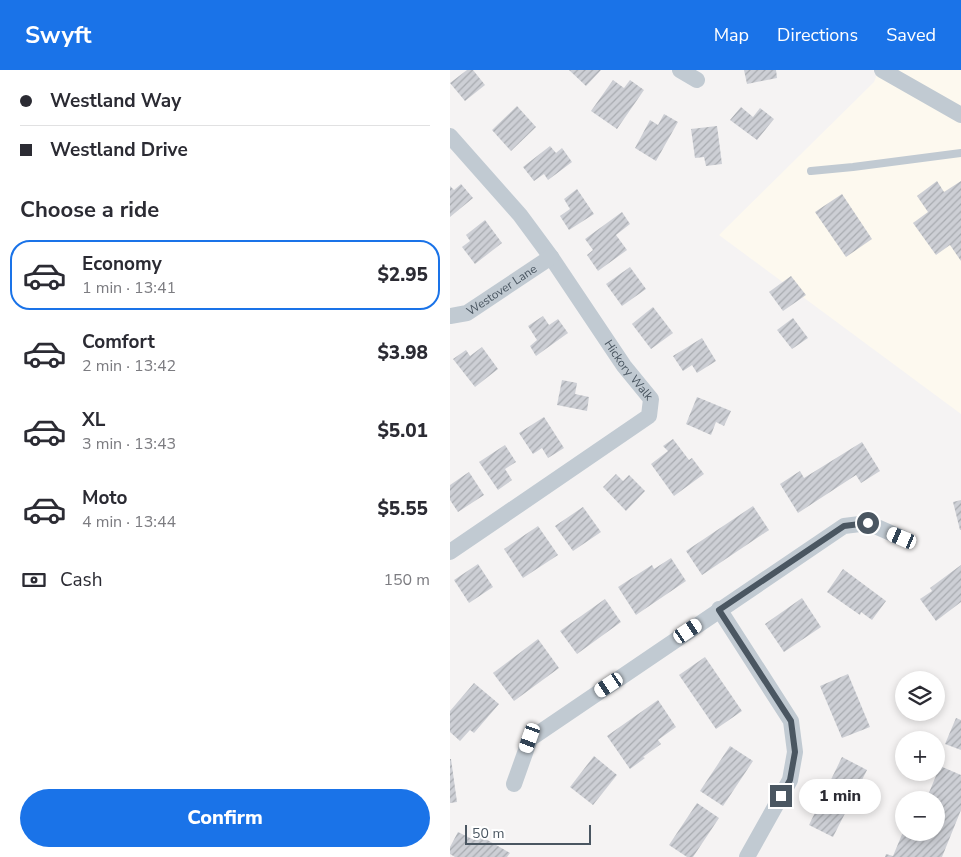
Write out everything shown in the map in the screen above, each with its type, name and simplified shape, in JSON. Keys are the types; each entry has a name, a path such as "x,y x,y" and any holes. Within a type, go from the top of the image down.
{"street":[{"path":"680,70 698,80"},
{"path":"882,70 961,115"},
{"name":"Hickory Walk","path":"450,136 520,215 551,257 624,366 650,398 649,416 450,552"},
{"name":"Westover Lane","path":"450,316 467,313 551,257"},
{"path":"514,784 530,738 844,526 868,523 902,538"},
{"path":"719,610 791,721 795,752 790,780 746,857"}],"lane":[{"path":"811,170 852,167 961,153"}],"shaded area":[{"path":"879,70 961,70 961,414 719,235 874,82"}],"building":[{"path":"467,70 473,70 485,85 465,101 450,83"},
{"path":"569,70 601,70 586,86"},
{"path":"744,70 776,70 777,78 747,84"},
{"path":"613,80 624,88 630,80 644,90 617,129 591,111"},
{"path":"517,106 536,127 511,151 492,130"},
{"path":"741,107 753,117 760,108 774,119 757,140 730,120"},
{"path":"664,114 678,122 656,161 635,148 650,120 658,125"},
{"path":"717,126 722,164 706,166 704,157 695,158 691,129"},
{"path":"550,146 556,153 562,148 572,162 548,180 544,174 534,181 523,167"},
{"path":"937,181 944,192 961,181 961,261 950,245 936,255 913,223 928,212 917,196"},
{"path":"461,184 473,198 450,217 450,186 454,190"},
{"path":"577,189 594,214 569,230 560,216 570,209 564,199"},
{"path":"842,194 872,239 846,257 815,212"},
{"path":"622,212 630,224 616,235 627,250 598,271 587,255 593,250 585,239"},
{"path":"485,220 502,243 475,264 462,247 470,241 466,235"},
{"path":"630,267 646,289 622,306 606,284"},
{"path":"791,276 806,295 783,311 769,292"},
{"path":"653,307 673,333 651,349 632,324"},
{"path":"543,316 549,325 558,319 568,333 536,356 530,346 537,340 528,326"},
{"path":"793,318 808,338 792,349 777,330"},
{"path":"702,338 716,361 697,373 692,365 683,371 673,356"},
{"path":"482,347 498,369 475,387 453,359 466,350 470,356"},
{"path":"562,380 577,383 575,394 589,397 587,411 557,405"},
{"path":"697,397 731,411 724,426 716,422 711,435 686,424"},
{"path":"544,417 564,448 548,458 542,448 533,454 519,433"},
{"path":"673,439 689,460 692,458 704,474 674,496 651,464 668,451 663,446"},
{"path":"862,442 880,471 861,483 856,475 798,513 780,484 800,471 804,478"},
{"path":"505,445 516,462 505,469 512,480 498,490 479,462"},
{"path":"469,472 484,495 458,512 450,500 450,485"},
{"path":"616,474 623,481 629,475 645,491 626,511 603,487"},
{"path":"961,500 961,530 960,530 953,502"},
{"path":"753,506 769,530 702,575 686,551"},
{"path":"583,507 601,532 573,551 555,526"},
{"path":"538,526 558,555 523,578 504,549"},
{"path":"671,558 686,581 636,615 618,587 652,565 654,569"},
{"path":"478,564 493,587 469,603 454,580"},
{"path":"961,565 961,602 936,621 920,599 932,591 930,588"},
{"path":"843,569 886,601 872,620 861,612 860,615 827,592"},
{"path":"802,598 821,627 784,652 765,624"},
{"path":"605,599 621,622 577,654 560,631"},
{"path":"538,639 559,668 514,701 493,673"},
{"path":"705,657 742,711 716,729 679,675"},
{"path":"848,674 870,727 842,738 820,686"},
{"path":"474,683 499,704 474,733 470,730 460,741 450,732 450,711"},
{"path":"658,700 676,727 658,740 661,744 630,769 607,736"},
{"path":"956,718 961,720 961,750 945,744"},
{"path":"730,746 753,761 723,806 700,791"},
{"path":"594,756 617,775 593,805 570,787"},
{"path":"842,757 867,770 833,837 809,825"},
{"path":"450,759 457,802 450,803"},
{"path":"945,768 961,775 961,810 942,857 885,857 886,854 893,856 899,841 945,841 945,791 930,791 934,781 945,781"},
{"path":"697,803 719,818 693,857 687,857 669,845"},
{"path":"458,832 474,840 477,834 510,853 507,857 455,857 450,854 450,847"}],"route":[{"path":"781,796 790,780 795,752 791,721 719,610 844,526 868,523"}]}
